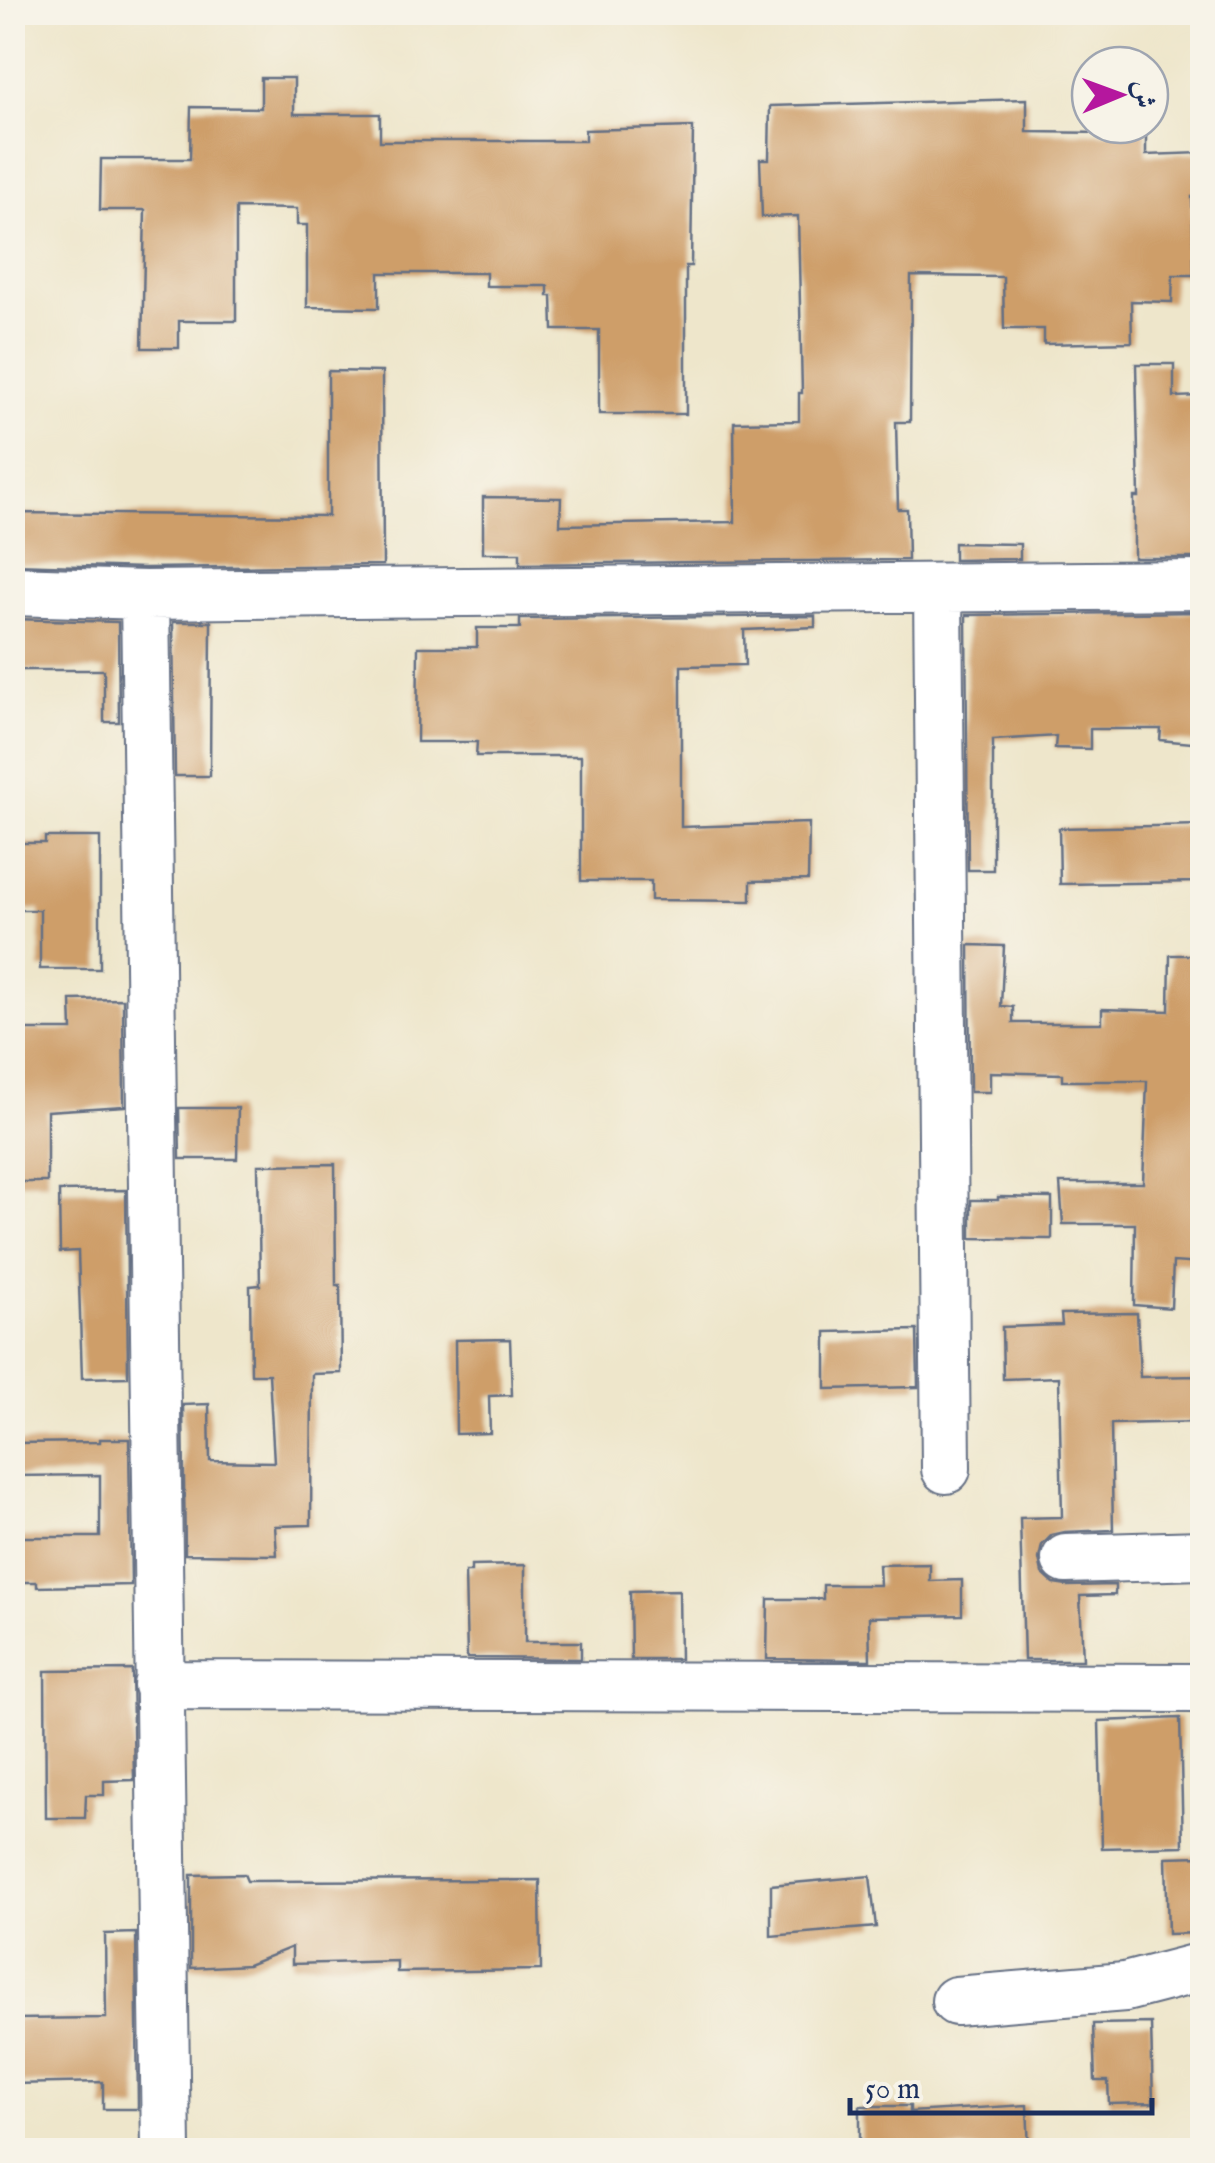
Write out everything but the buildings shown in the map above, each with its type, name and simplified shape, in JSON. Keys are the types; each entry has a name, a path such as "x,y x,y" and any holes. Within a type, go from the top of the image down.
{"street":[{"path":"12,592 146,595 1202,585"},
{"path":"938,589 946,1469"},
{"path":"146,595 166,2150"},
{"path":"1066,1558 1202,1555"},
{"path":"158,1684 1202,1688"},
{"path":"956,2001 1126,1987 1202,1967"}]}
